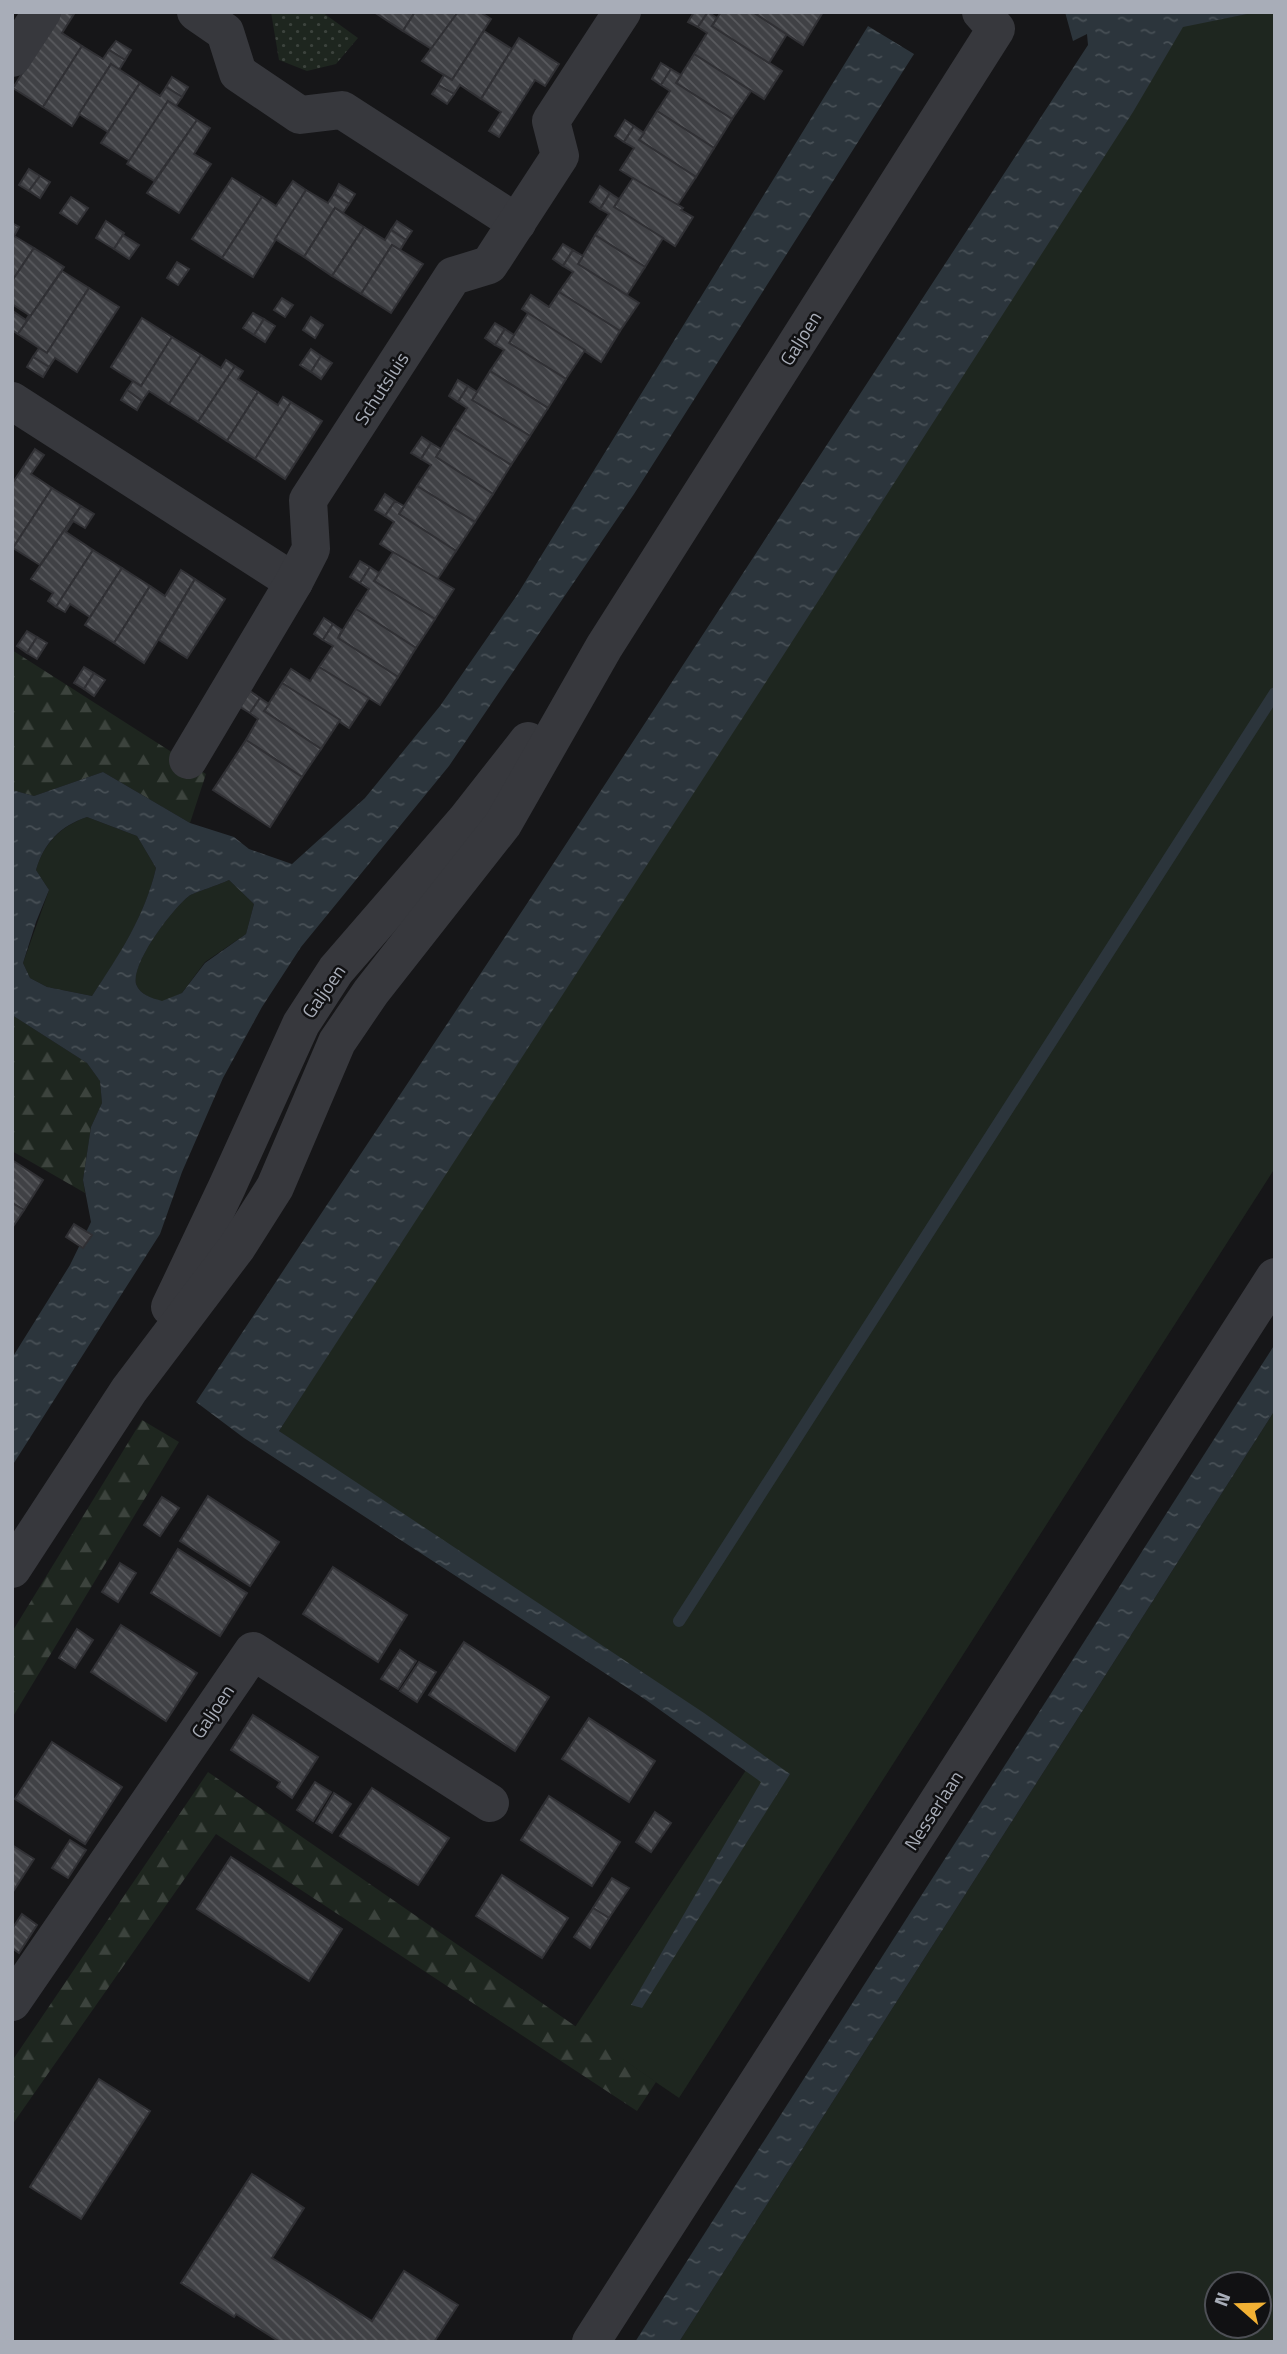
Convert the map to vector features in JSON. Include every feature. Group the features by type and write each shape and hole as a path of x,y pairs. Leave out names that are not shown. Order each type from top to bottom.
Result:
{"street":[{"path":"12,58 43,12"},
{"path":"196,12 225,32 239,73 292,110 300,115 342,110 517,223"},
{"name":"Schutsluis","path":"188,760 312,549 308,500 453,276 488,265 517,223 560,156 551,121 622,12"},
{"name":"Galjoen","path":"12,1569 129,1390 201,1245 301,1024 336,970 466,820 604,647 988,20"},
{"path":"12,401 294,582"},
{"name":"Nesserlaan","path":"591,2342 1275,1278"},
{"name":"Galjoen","path":"12,2002 253,1651 490,1804"}],"green space":[{"path":"271,12 322,12 358,38 336,64 307,71 279,60"},
{"path":"1257,12 1275,12 1275,1168 679,2098 575,2027 754,1758 279,1431 1183,26"},
{"path":"12,650 206,774 190,823 103,772 34,796 12,790"},
{"path":"87,817 137,836 156,868 138,919 92,996 47,987 30,978 23,963 49,890 36,870 39,860 55,837 69,825"},
{"path":"229,880 254,904 246,934 205,962 182,993 162,1002 143,993 136,984 140,963 173,912 189,896"},
{"path":"12,1015 87,1063 100,1081 102,1103 91,1127 83,1180 85,1193 12,1151"},
{"path":"1275,1410 1275,2342 679,2342"},
{"path":"142,1420 179,1442 12,1718 12,1632"},
{"path":"208,1772 656,2082 637,2111 216,1834 12,2125 12,2061"}],"water":[{"path":"1065,12 1257,12 1183,27 1133,112 777,665 279,1431 704,1713 790,1774 642,2008 631,2005 761,1782 646,1700 244,1438 196,1402 536,890 1088,45 1087,34 1073,41"},
{"path":"868,26 914,54 634,494 449,766 301,947 262,1007 223,1078 182,1172 160,1234 12,1466 12,1358 70,1265 91,1222 83,1180 91,1127 102,1103 100,1081 87,1063 12,1015 12,790 34,796 103,772 190,823 234,837 249,849 292,864 365,798 440,706 517,595","holes":["87,817 137,836 156,868 138,919 92,996 47,987 30,978 23,963 49,890 36,870 39,860 54,837 69,825","229,880 254,904 246,934 205,963 182,993 162,1001 143,993 136,984 140,963 173,912 189,896"]},
{"path":"1275,1344 1275,1410 679,2342 635,2342"}],"building":[{"path":"61,12 74,14 62,33 82,46 43,107 13,88"},
{"path":"374,12 415,12 403,31"},
{"path":"415,12 458,12 433,48 430,48 403,31"},
{"path":"458,12 480,12 491,19 452,80 422,61"},
{"path":"694,12 708,12 698,27 688,22"},
{"path":"708,12 717,18 712,26 782,71 764,99 694,54 707,33 698,27"},
{"path":"721,12 753,12 787,34 769,63 712,26"},
{"path":"753,12 823,12 803,45"},
{"path":"484,31 512,49 481,99 460,85 454,94 438,85 444,75 452,80"},
{"path":"519,38 559,64 545,86 535,80 499,137 489,131 501,112 481,99"},
{"path":"116,41 131,50 125,60 109,50"},
{"path":"82,46 103,59 109,50 125,60 119,70 111,64 72,126 43,107"},
{"path":"694,54 751,91 732,119 676,83"},
{"path":"661,63 671,69 661,85 652,79"},
{"path":"111,64 140,83 108,132 79,114"},
{"path":"671,69 681,75 676,83 732,119 714,148 657,111 670,91 661,85"},
{"path":"172,77 188,87 182,97 166,87"},
{"path":"140,83 160,96 166,87 182,97 176,106 168,101 130,161 101,143"},
{"path":"438,85 454,94 447,104 432,94"},
{"path":"168,101 197,120 154,181 127,164"},
{"path":"657,111 714,148 696,177 639,140"},
{"path":"197,120 210,128 194,154 211,164 179,213 147,193"},
{"path":"625,120 634,126 624,142 615,136"},
{"path":"634,126 644,133 639,140 696,177 677,206 620,170 634,148 624,142"},
{"path":"29,169 40,176 29,191 19,185"},
{"path":"40,176 50,182 40,198 29,191"},
{"path":"232,178 262,197 222,258 192,239"},
{"path":"633,178 693,217 675,246 614,207"},
{"path":"293,181 306,190 253,277 222,258 262,197 276,206"},
{"path":"339,184 355,194 349,204 334,194"},
{"path":"600,186 610,193 600,209 590,202"},
{"path":"306,190 328,203 334,194 349,204 343,213 335,208 304,257 275,239"},
{"path":"610,193 619,199 614,207 663,238 645,267 595,235 609,214 600,209"},
{"path":"71,197 88,208 77,224 60,213"},
{"path":"335,208 364,227 332,276 304,257"},
{"path":"106,221 124,233 114,249 96,238"},
{"path":"397,221 412,231 406,240 391,230"},
{"path":"12,223 19,227 14,236 34,248 12,281"},
{"path":"364,227 385,240 391,230 406,240 400,250 392,245 361,294 332,276"},
{"path":"123,235 139,245 129,259 114,249"},
{"path":"595,235 645,267 627,295 578,264"},
{"path":"563,244 573,250 563,266 553,259"},
{"path":"392,245 423,264 391,313 361,294"},
{"path":"34,248 64,267 18,334 12,330 12,315 14,312 26,320 29,315 12,304 12,281"},
{"path":"573,250 583,256 578,264 639,303 620,331 559,292 573,272 563,266"},
{"path":"177,262 189,269 178,285 167,278"},
{"path":"62,271 89,288 47,353 18,334"},
{"path":"89,288 119,307 77,372 55,358 49,367 33,357 39,348 47,353"},
{"path":"559,292 620,331 601,362 522,309 531,295 549,307"},
{"path":"282,298 293,305 285,317 274,310"},
{"path":"253,313 264,319 254,335 243,328"},
{"path":"528,313 585,350 566,379 509,343"},
{"path":"311,317 323,325 315,338 303,330"},
{"path":"142,318 172,337 141,386 111,367"},
{"path":"264,319 275,326 265,342 254,335"},
{"path":"495,323 505,329 495,345 485,338"},
{"path":"505,329 514,335 509,343 566,379 548,408 490,371 504,350 495,345"},
{"path":"172,337 201,355 169,404 149,391 142,401 127,390 133,381 141,386"},
{"path":"311,349 321,356 311,372 300,365"},
{"path":"201,355 221,368 226,360 235,366 198,422 169,404"},
{"path":"321,356 332,363 321,379 311,372"},
{"path":"33,357 49,367 43,377 27,367"},
{"path":"235,366 243,371 238,379 258,392 227,441 198,422"},
{"path":"490,371 548,408 530,436 472,400"},
{"path":"458,380 468,386 458,402 449,396"},
{"path":"468,386 477,392 472,400 530,436 511,465 454,428 467,408 458,402"},
{"path":"127,390 142,401 137,410 121,400"},
{"path":"258,392 278,405 283,397 291,402 255,459 227,441"},
{"path":"291,402 322,421 285,479 255,459"},
{"path":"454,428 511,465 493,494 436,457"},
{"path":"422,437 431,443 421,459 411,453"},
{"path":"431,443 441,449 436,457 493,494 475,522 417,486 431,465 421,459"},
{"path":"35,449 44,455 31,474 52,488 13,548 12,484"},
{"path":"417,486 475,522 456,551 399,514"},
{"path":"52,488 81,506 40,565 13,548"},
{"path":"385,494 395,501 385,516 375,510"},
{"path":"395,501 404,506 399,514 456,551 437,580 380,544 394,522 385,516"},
{"path":"81,506 94,514 85,528 73,521 66,532 93,550 56,607 48,601 53,593 31,579"},
{"path":"93,550 122,568 90,617 70,604 65,612 56,607"},
{"path":"393,552 454,589 435,619 374,581"},
{"path":"360,561 370,567 360,583 350,577"},
{"path":"370,567 379,573 374,581 435,619 416,648 356,609 369,589 360,583"},
{"path":"122,568 150,586 114,643 85,625"},
{"path":"181,570 195,579 144,663 114,643 150,586 165,596"},
{"path":"195,579 225,599 187,658 159,640"},
{"path":"356,609 416,648 398,677 338,638"},
{"path":"324,618 333,624 323,640 314,634"},
{"path":"333,624 342,630 338,638 398,677 380,705 319,667 333,646 323,640"},
{"path":"27,631 37,637 27,653 17,646"},
{"path":"37,637 47,643 37,659 27,653"},
{"path":"84,667 94,673 84,689 74,683"},
{"path":"319,667 369,698 349,728 282,683 291,669 310,681"},
{"path":"94,673 105,680 94,696 84,689"},
{"path":"282,683 340,720 321,749 264,711"},
{"path":"250,691 260,698 250,713 240,707"},
{"path":"260,698 269,704 264,711 321,749 302,777 246,740 258,719 250,713"},
{"path":"246,740 302,777 270,827 213,790"},
{"path":"12,1160 43,1180 24,1210 12,1203"},
{"path":"12,1203 24,1210 12,1228"},
{"path":"74,1224 92,1235 83,1248 66,1237"},
{"path":"208,1496 279,1542 250,1586 180,1541"},
{"path":"162,1497 179,1508 160,1536 144,1525"},
{"path":"178,1549 247,1593 220,1636 151,1593"},
{"path":"120,1563 136,1573 118,1602 102,1592"},
{"path":"333,1567 407,1615 378,1662 303,1614"},
{"path":"121,1625 197,1673 166,1721 91,1672"},
{"path":"77,1629 93,1640 75,1668 59,1658"},
{"path":"464,1642 549,1697 515,1751 429,1695"},
{"path":"400,1650 416,1661 398,1689 381,1679"},
{"path":"419,1662 436,1672 417,1702 400,1691"},
{"path":"253,1715 318,1757 292,1798 277,1787 280,1782 231,1750"},
{"path":"589,1718 655,1761 629,1802 562,1759"},
{"path":"52,1742 122,1787 85,1844 15,1799"},
{"path":"315,1782 331,1792 313,1821 297,1810"},
{"path":"372,1788 449,1838 418,1885 340,1836"},
{"path":"334,1793 351,1804 332,1833 316,1823"},
{"path":"549,1796 620,1842 592,1886 521,1840"},
{"path":"655,1812 671,1823 651,1852 636,1842"},
{"path":"70,1840 86,1850 68,1878 52,1868"},
{"path":"12,1845 34,1859 12,1893"},
{"path":"231,1857 342,1929 309,1981 197,1909"},
{"path":"502,1875 568,1918 542,1958 476,1916"},
{"path":"612,1878 629,1888 609,1918 593,1908"},
{"path":"593,1908 609,1918 590,1948 574,1937"},
{"path":"22,1914 37,1925 19,1953 12,1948 12,1929"},
{"path":"99,2079 150,2111 81,2219 30,2187"},
{"path":"252,2174 304,2208 272,2258 372,2321 404,2271 458,2305 434,2342 280,2342 181,2283"}],"waterway":[{"path":"679,1621 1275,693"}]}
